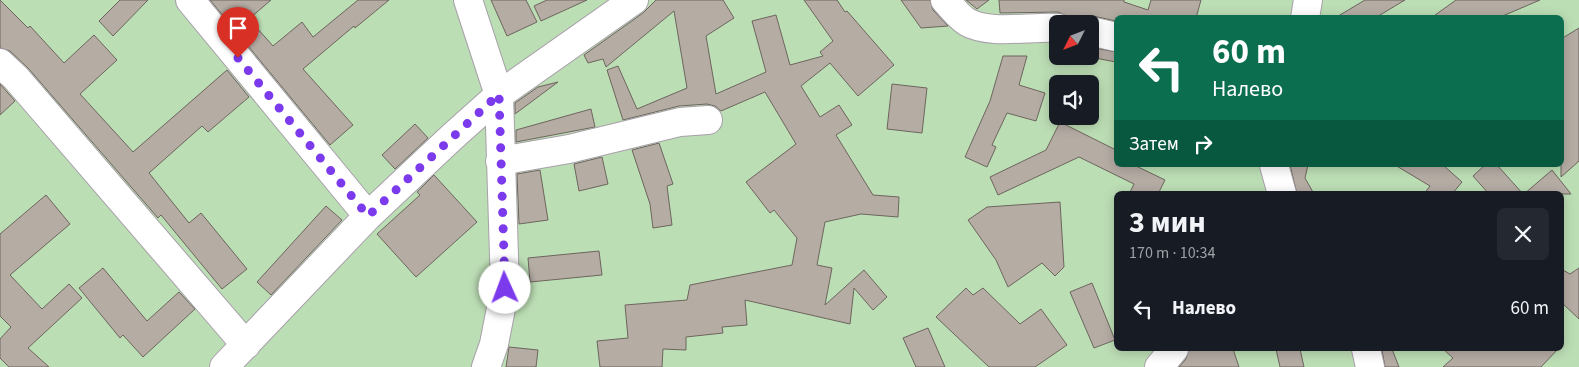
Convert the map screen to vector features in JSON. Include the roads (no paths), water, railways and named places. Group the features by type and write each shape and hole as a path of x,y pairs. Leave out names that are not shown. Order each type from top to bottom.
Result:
{"street":[{"path":"190,0 368,216"},
{"path":"468,0 499,94 505,288 494,344 486,367"},
{"path":"224,367 368,216 499,94 634,0"},
{"path":"945,0 966,22 981,28 1049,27"},
{"path":"1305,15 1308,0"},
{"path":"1099,33 1114,36"},
{"path":"0,63 16,78 246,345"},
{"path":"500,161 569,149 680,122 708,120"},
{"path":"1275,167 1281,191"},
{"path":"1159,367 1172,351"},
{"path":"1366,351 1370,367"}]}
